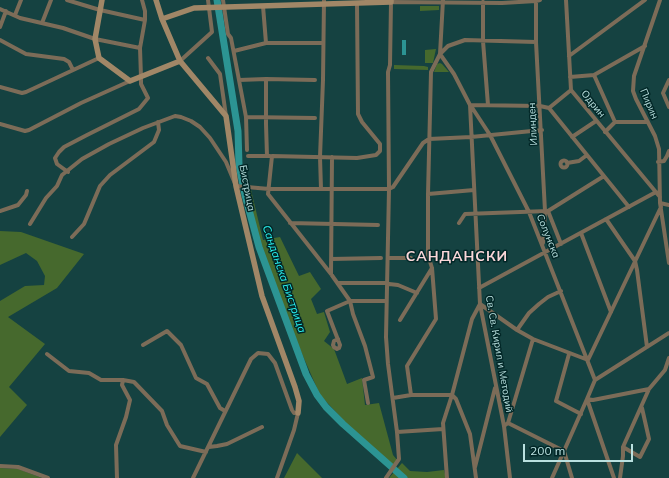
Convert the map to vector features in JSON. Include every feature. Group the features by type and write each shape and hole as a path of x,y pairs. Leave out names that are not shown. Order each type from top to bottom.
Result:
{"street":[{"path":"15,15 21,0"},
{"path":"42,23 51,0"},
{"path":"67,0 100,10 145,20"},
{"path":"102,0 95,39 99,58 130,81"},
{"path":"68,172 57,164 55,158 58,152 64,147 140,109 148,98 141,84 140,77 140,48 145,20 145,11 142,0"},
{"path":"156,0 162,19 180,61 226,116"},
{"path":"0,124 25,131 29,130 81,103 180,61 212,32 208,0"},
{"path":"223,0 228,34 231,38 234,51 246,117 248,150"},
{"path":"162,19 194,8 223,6 263,6 323,2 483,2 537,0"},
{"name":"Илинден","path":"537,0 536,42 546,211 543,245"},
{"name":"Одрин","path":"566,0 571,90 660,198"},
{"path":"569,56 645,0"},
{"name":"Пирин","path":"660,0 646,45 634,76 633,91 655,136 658,149 660,198 669,263"},
{"path":"386,478 398,463 399,459 386,337 389,189 388,72 390,65 391,1"},
{"path":"440,54 442,1"},
{"path":"321,189 320,157 323,2"},
{"path":"483,2 483,41 488,105"},
{"path":"248,156 357,158 376,155 380,151 380,144 362,122 358,114 357,3"},
{"path":"263,6 266,43"},
{"path":"0,9 15,15 95,39 140,48"},
{"path":"0,26 6,11"},
{"path":"0,40 26,54 64,59 69,62 73,70"},
{"path":"411,395 407,366 436,319 432,268 428,255 430,72 440,54 448,46 465,40 536,42"},
{"path":"234,51 266,43 323,43"},
{"path":"570,77 594,75 646,45"},
{"name":"Солунска","path":"440,54 454,74 470,105 490,135 530,212 595,380"},
{"path":"0,87 22,93 26,92 99,58"},
{"name":"Бистрица","path":"208,58 220,74 238,186 262,296 299,402 298,413"},
{"path":"594,75 615,122"},
{"path":"239,80 266,78 315,80"},
{"path":"266,78 266,119 270,156 268,194 338,283 350,301 353,314 365,346 373,377 364,380 368,403"},
{"path":"669,80 663,93 669,107"},
{"path":"549,108 571,90"},
{"path":"470,105 540,106 549,108 629,207"},
{"name":"Св. Св. Кирил и Методий","path":"470,105 480,304 504,426 510,478"},
{"path":"30,224 46,198 57,186 62,175 68,172 82,159 108,144 175,116 191,121 200,127 210,138 226,162 238,186 269,189 389,189 393,187 423,143 429,139 471,137 542,130"},
{"path":"246,117 266,119 315,118"},
{"path":"572,137 596,121"},
{"path":"72,237 84,224 100,186 110,175 154,142 158,135 158,122"},
{"path":"605,132 615,122 648,122"},
{"path":"658,162 664,161 669,151"},
{"path":"568,163 580,160 587,155"},
{"path":"331,274 332,157"},
{"path":"459,223 465,214 546,211 604,176"},
{"path":"428,194 474,190"},
{"path":"0,212 18,204 26,195 27,191"},
{"path":"480,288 656,192"},
{"path":"447,478 443,423 472,319 480,304 517,330 533,339 588,360 661,205 669,205"},
{"path":"546,211 561,244"},
{"path":"606,219 635,262 638,270 648,347"},
{"path":"290,223 378,225"},
{"path":"582,233 611,312"},
{"path":"331,259 382,258"},
{"path":"388,258 411,258"},
{"path":"400,320 432,268"},
{"path":"338,283 398,285 417,293"},
{"path":"517,330 529,313 548,296 561,291"},
{"path":"338,339 327,311 350,301 386,301"},
{"path":"143,345 167,331 181,345 196,378 207,384 220,408 225,411"},
{"path":"552,478 595,380 669,333"},
{"path":"504,426 508,423 533,339"},
{"path":"193,478 251,359 258,353 268,354 275,363 292,410 294,413 298,413 294,430 277,478"},
{"path":"47,354 69,371 90,373 101,380 123,380 134,382 162,411 166,425 180,446 206,452"},
{"path":"569,354 556,401 558,404 581,414"},
{"path":"620,478 623,447 649,390 665,370 669,358"},
{"path":"117,478 116,445 126,417 130,400 122,385 123,380"},
{"path":"475,469 496,386"},
{"path":"588,398 593,400 649,390"},
{"path":"393,398 411,395 452,395 456,399 470,434 476,478"},
{"path":"588,398 614,478"},
{"path":"623,447 640,457 648,439 642,407"},
{"path":"508,423 564,451 572,478"},
{"path":"209,446 227,444 262,427"},
{"path":"397,432 443,429"},
{"path":"0,466 18,467 48,478"}],"green space":[{"path":"420,6 439,6 439,10 420,11"},
{"path":"436,49 433,63 425,63 425,50"},
{"path":"440,63 449,72 434,72 437,64"},
{"path":"394,65 424,66 428,67 428,70 394,69"},
{"path":"246,190 251,190 263,240 280,237 299,276 310,272 321,289 311,299 317,314 324,312 330,332 324,341 334,349 347,384 362,378 365,405 379,403 393,455 398,461 393,465 360,438 320,395 285,315 259,241"},
{"path":"0,231 21,232 84,254 57,288 8,317 45,344 9,387 27,405 0,437 0,301 25,286 44,285 45,276 37,261 26,253 0,265"},
{"path":"297,453 322,478 284,478"},
{"path":"402,463 410,471 427,472 444,470 446,478 389,478"},
{"path":"0,468 18,469 42,478 0,478"}],"water":[{"path":"402,40 406,40 406,55 402,55"}],"waterway":[{"name":"Санданска Бистрица","path":"217,0 238,131 239,165 245,195 259,247 306,374 317,395 326,407 404,478"}],"district":[{"name":"САНДАНСКИ","path":"457,257"}]}
